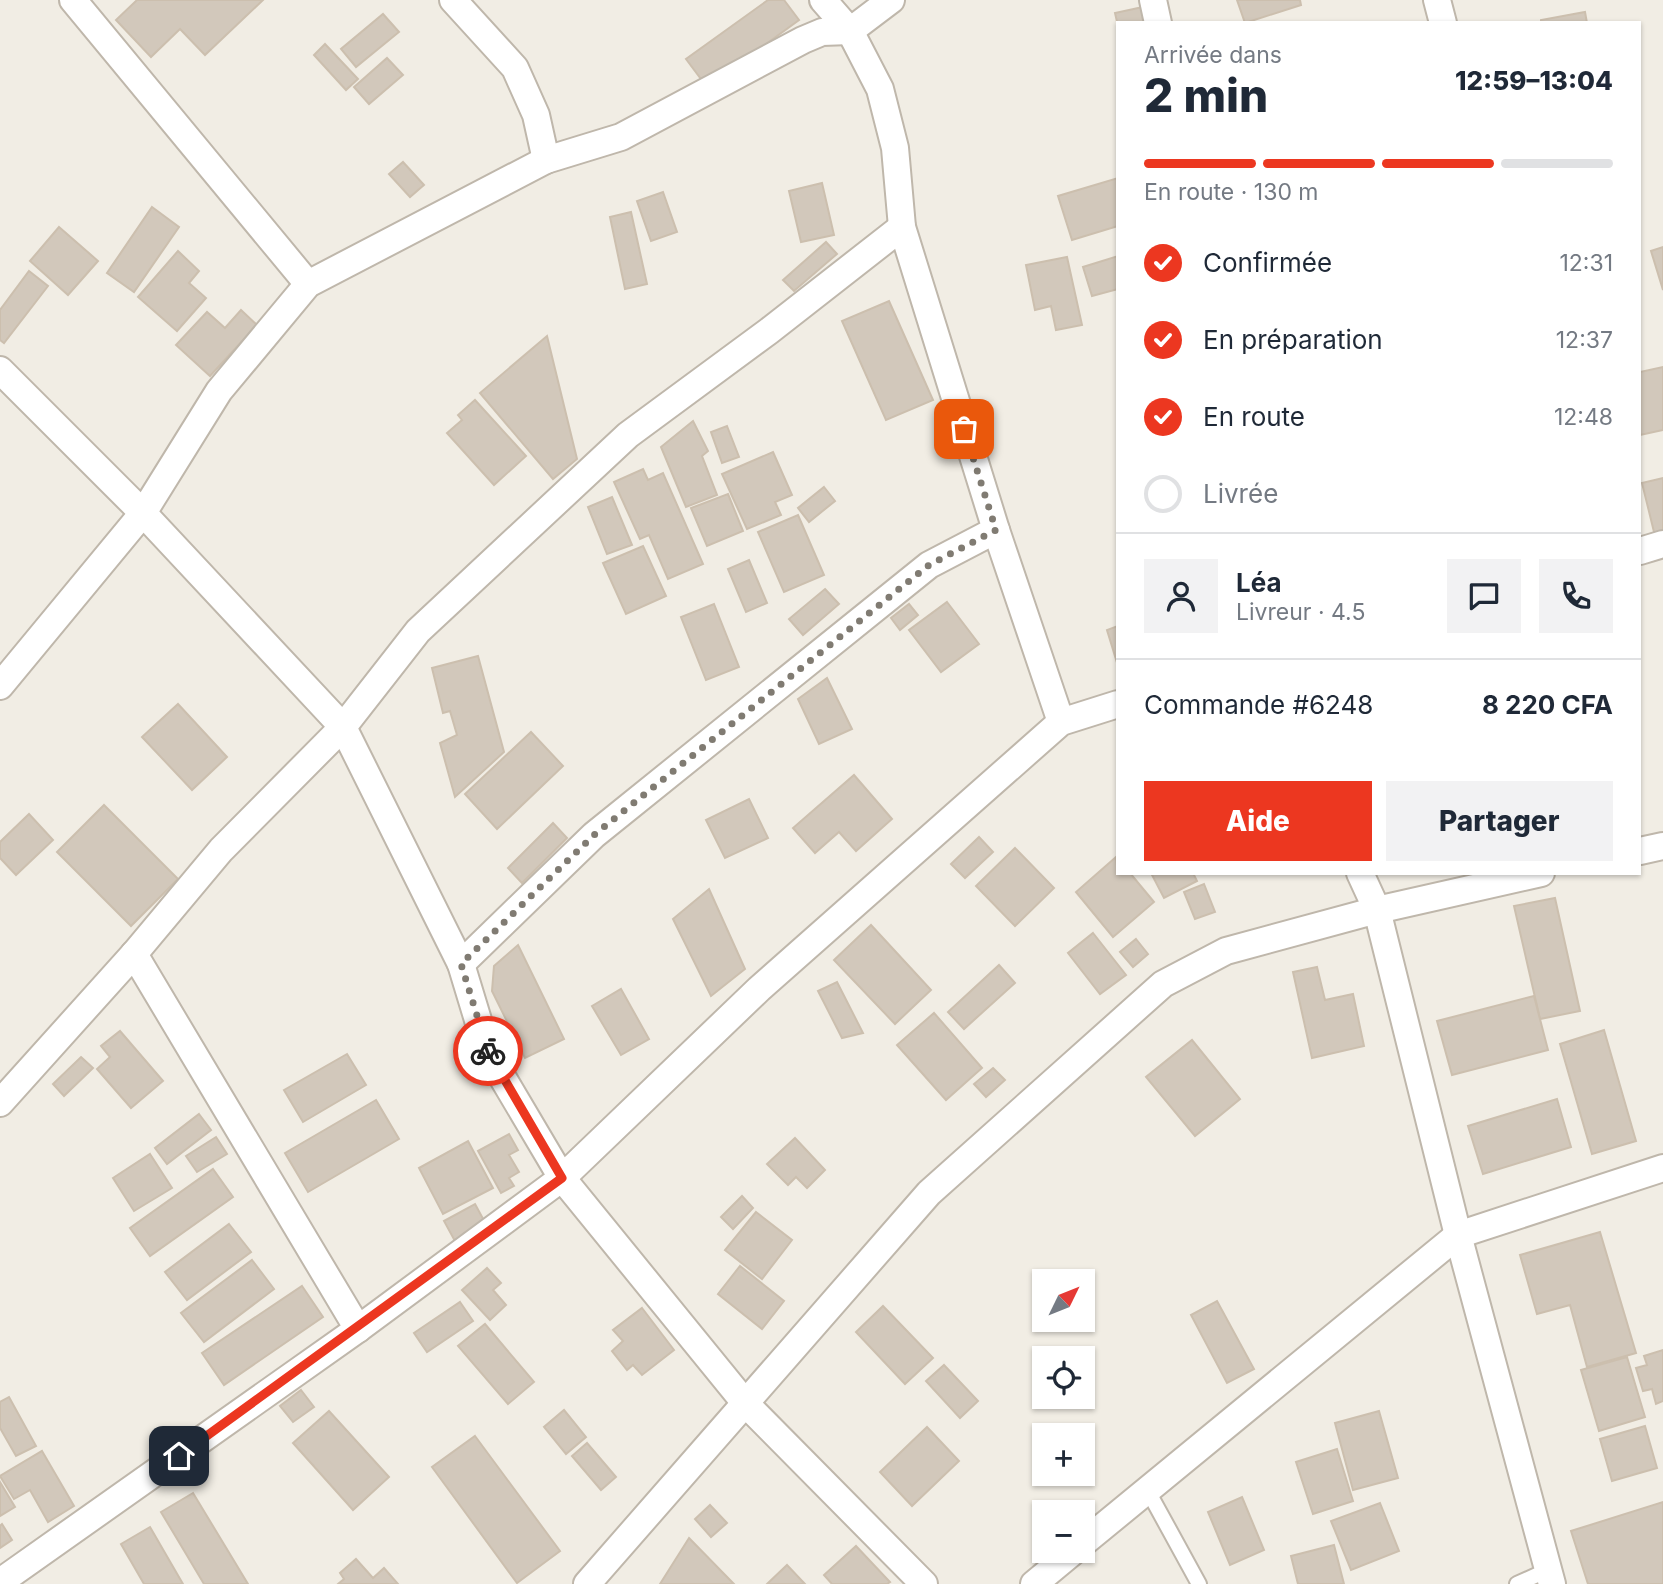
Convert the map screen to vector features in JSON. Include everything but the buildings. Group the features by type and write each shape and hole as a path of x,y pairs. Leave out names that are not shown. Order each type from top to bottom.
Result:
{"street":[{"path":"73,0 308,284"},
{"path":"453,0 515,68 536,115 546,160"},
{"path":"823,0 850,31 880,89 895,148 902,227 996,530 1061,722"},
{"path":"0,685 143,513 219,391 308,284 546,160 621,137 803,40 822,32 850,31 891,0"},
{"path":"1153,0 1158,21"},
{"path":"1437,0 1442,21"},
{"path":"0,1103 134,954 221,850 342,727 418,632 628,435 769,331 902,227"},
{"path":"0,370 143,513 342,727 461,964 488,1053 562,1178 746,1404 924,1584"},
{"path":"461,964 594,835 929,565 996,530"},
{"path":"1641,551 1663,544"},
{"path":"0,1582 358,1329 562,1178 760,989 1061,722 1116,705"},
{"path":"1641,851 1663,846"},
{"path":"1361,875 1377,910 1458,1236 1550,1577"},
{"path":"587,1584 929,1193 1163,984 1226,951 1377,910 1532,875"},
{"path":"134,954 358,1329"},
{"path":"1095,1533 1458,1236 1663,1168"},
{"path":"1034,1584 1059,1563"}],"lane":[{"path":"1148,1490 1199,1584"},
{"path":"1517,1584 1550,1577"}],"way so far":[{"path":"488,1051 461,964 594,835 929,565 996,530 964,429"}],"route":[{"path":"179,1456 358,1329 562,1178 488,1051"}]}
